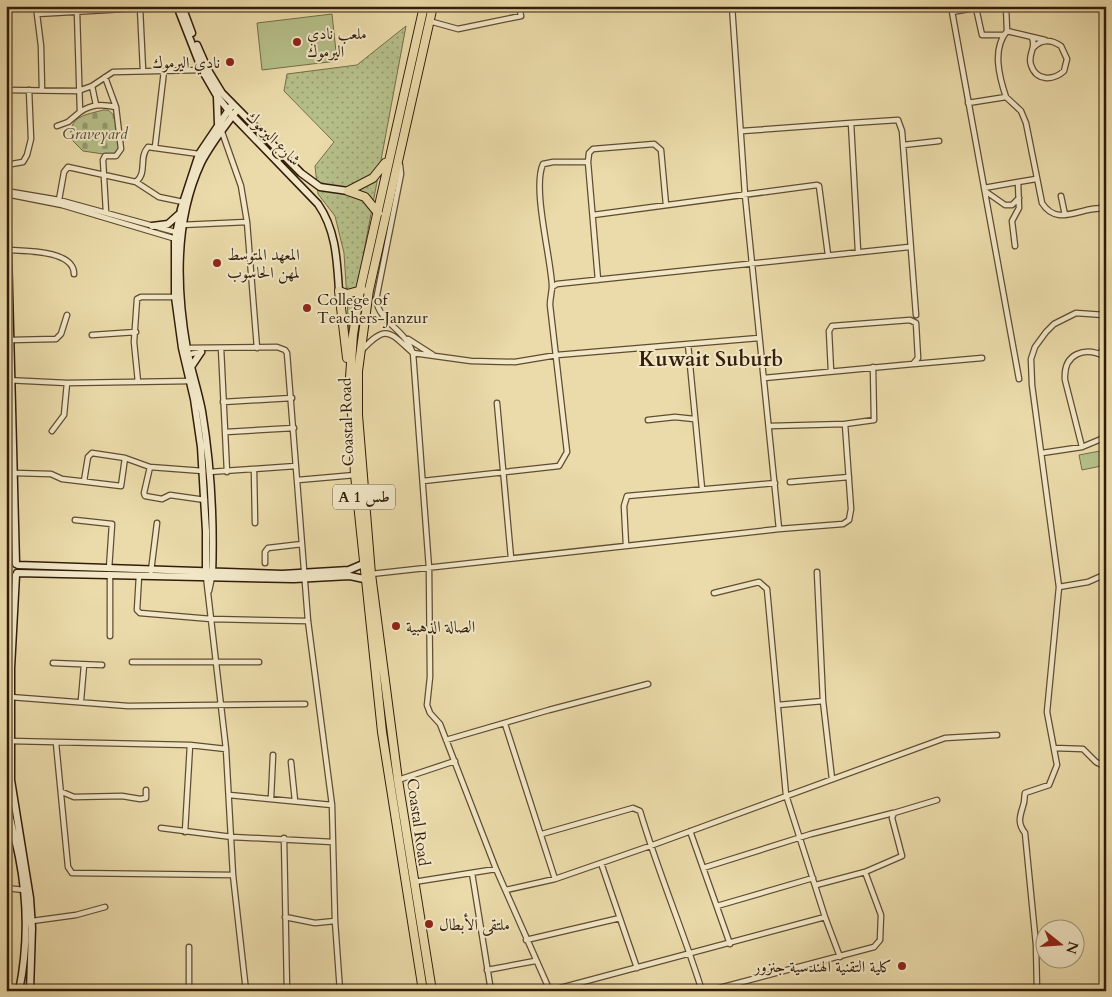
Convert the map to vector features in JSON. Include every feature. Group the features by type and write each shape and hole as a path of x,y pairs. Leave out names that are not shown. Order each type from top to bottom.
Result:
{"highway":[{"name":"Coastal Road","path":"423,991 382,732 354,475 350,377 353,335 360,290 424,6"},
{"name":"Coastal Road","path":"432,6 380,232 369,290 358,380 360,452 371,574 398,780 432,991"},
{"path":"348,191 372,178 389,156"},
{"path":"348,191 365,197 377,211 380,232"},
{"path":"350,377 339,291 352,294 360,290 369,290"}],"street":[{"path":"36,6 41,46 42,90"},
{"path":"37,14 177,6"},
{"name":"شارع اليرموك","path":"177,6 202,70 217,96 312,182 330,190 348,191"},
{"path":"182,6 187,6"},
{"name":"شارع اليرموك","path":"182,6 208,70 232,110 243,126 318,204 327,217 333,234 339,291"},
{"path":"429,22 458,29 521,16 519,6"},
{"path":"732,6 745,195 779,529"},
{"path":"951,6 1019,379"},
{"path":"952,12 986,6"},
{"path":"1020,6 1006,8 1007,31 1003,35 998,54 999,75 1006,96 1021,111 1026,123 1042,203 1046,210 1054,215 1106,210"},
{"path":"140,8 143,70"},
{"path":"976,8 982,34 1003,35"},
{"path":"77,12 80,112"},
{"path":"1007,31 1048,40 1061,46 1066,52 1066,65 1059,75 1053,78 1044,78 1033,71 1030,61 1033,48 1032,38"},
{"path":"1033,48 1048,40"},
{"path":"6,90 78,91 92,86 113,72 202,70"},
{"path":"155,146 164,71"},
{"path":"105,77 116,107 120,149 116,156 105,156 102,176 106,212"},
{"path":"92,86 96,105"},
{"path":"6,166 23,162 29,150 29,90"},
{"path":"217,96 218,126"},
{"path":"968,103 1006,96"},
{"path":"57,126 68,122 88,106 116,107"},
{"path":"192,380 175,297 181,209 199,154 218,126 232,110"},
{"path":"179,225 202,163 224,130 232,110"},
{"path":"742,131 898,120 901,124 903,145 909,247 916,315"},
{"path":"851,123 858,251"},
{"path":"224,130 243,126"},
{"path":"224,130 241,186 247,222 258,348"},
{"path":"903,145 940,141"},
{"path":"598,280 588,162 589,153 593,149 651,144 659,147 663,161 666,205"},
{"path":"136,182 143,173 143,154 146,149 155,146 199,154"},
{"path":"398,157 401,174 376,300 379,310 386,320 406,338 436,357"},
{"path":"423,481 560,466 565,458 567,452 550,305 552,287 542,206 541,166 545,162 588,162"},
{"path":"59,200 64,172 68,167 136,182 159,197 183,202"},
{"path":"6,172 11,340 10,380 17,564 10,697 10,741 12,799 26,870 32,920 30,991"},
{"path":"985,190 1036,179"},
{"path":"1015,246 1012,221 1019,208 1018,182"},
{"path":"593,214 819,186 828,255"},
{"path":"985,190 1005,205 1012,204 1019,197"},
{"path":"7,193 62,205 178,236"},
{"path":"7,193 59,200 106,212 178,236"},
{"path":"1061,196 1065,215"},
{"path":"152,226 162,226 172,222 181,209"},
{"path":"179,225 247,222"},
{"path":"178,236 185,352 191,368 206,471 209,591 214,660 226,749 233,875 246,991"},
{"path":"552,287 557,284 909,247"},
{"path":"8,250 38,252 59,256 69,262 74,269 74,274"},
{"path":"138,382 134,342 137,299 141,296 175,297"},
{"path":"1037,991 1036,945 1025,833 1020,827 1020,811 1024,806 1025,793 1046,788 1052,782 1057,765 1047,712 1059,587 1032,386 1031,359 1046,332 1065,318 1076,313 1104,315"},
{"path":"11,340 56,339 61,334 67,315"},
{"path":"831,371 829,331 832,326 910,320 916,324 918,358 913,364"},
{"path":"92,335 136,332"},
{"path":"360,352 376,336 386,334 400,339 413,353 436,357 515,362 557,355 759,338"},
{"path":"406,338 413,353 429,568 430,677 427,705 430,713 440,724 496,869 549,990 730,944 825,917"},
{"path":"688,344 702,489"},
{"path":"1100,354 1106,344"},
{"path":"185,352 221,348 277,347 285,350 292,398 308,621 332,804 335,921 340,991"},
{"path":"221,348 227,472"},
{"path":"191,368 205,350"},
{"path":"1082,447 1065,380 1066,368 1077,354 1092,351 1106,357"},
{"path":"764,378 982,358"},
{"path":"770,426 845,424 874,420 873,367"},
{"path":"10,380 67,383 192,380"},
{"path":"52,431 64,415 67,383"},
{"path":"6,386 7,564 176,578 209,574"},
{"path":"223,402 292,398"},
{"path":"497,402 511,558"},
{"path":"648,420 675,417 694,419"},
{"path":"371,574 626,545 843,524 849,520 851,508 845,424"},
{"path":"226,432 294,428"},
{"path":"1042,453 1082,447 1106,437"},
{"path":"84,481 88,457 92,453 125,458 150,466 206,471 227,472 296,466"},
{"path":"14,473 48,473 62,479 121,486 125,458"},
{"path":"150,466 145,496 162,499 170,495 205,500"},
{"path":"254,470 255,523"},
{"path":"206,471 205,500 209,574"},
{"path":"298,480 354,475"},
{"path":"790,482 849,477"},
{"path":"626,545 624,506 627,496 775,483"},
{"path":"75,520 112,524 110,636"},
{"path":"151,571 157,522"},
{"path":"265,563 265,552 268,548 302,544"},
{"path":"350,573 363,564"},
{"path":"6,634 7,574 11,576 17,574 151,571 305,576 350,573 364,579"},
{"path":"817,572 823,701 832,779"},
{"path":"1059,587 1088,582 1106,574"},
{"path":"139,576 137,610 140,613 211,620 308,621"},
{"path":"714,594 760,582 767,589 786,795 825,917 840,957"},
{"path":"132,662 214,660 259,662"},
{"path":"54,663 102,665"},
{"path":"81,700 84,665"},
{"path":"446,740 648,684"},
{"path":"10,697 81,700 128,706 305,704"},
{"path":"778,705 823,701"},
{"path":"506,724 555,879"},
{"path":"506,890 555,879 945,738 997,735"},
{"path":"10,741 190,745 226,749"},
{"path":"56,742 68,867 72,873 233,875"},
{"path":"186,832 190,745"},
{"path":"1054,748 1083,749 1096,762 1106,767"},
{"path":"271,798 273,755"},
{"path":"398,780 455,761"},
{"path":"292,762 295,801"},
{"path":"62,792 74,797 122,796 140,799 146,798 146,790"},
{"path":"229,795 332,804"},
{"path":"6,797 24,890 26,938 19,991"},
{"path":"704,868 811,834 937,800"},
{"path":"542,834 633,808 640,811 650,846 691,954 702,991"},
{"path":"816,885 865,872 902,856 892,818 894,812"},
{"path":"161,828 232,837 284,838 333,842"},
{"path":"690,831 730,944"},
{"path":"284,838 287,991"},
{"path":"600,863 637,968"},
{"path":"414,882 496,869"},
{"path":"708,991 874,947 880,940 881,915 865,872"},
{"path":"472,873 491,991"},
{"path":"717,906 813,878"},
{"path":"6,888 24,890"},
{"path":"32,920 76,915 105,907"},
{"path":"285,918 315,923 335,921"},
{"path":"526,940 620,918"},
{"path":"189,947 189,991"},
{"path":"487,970 535,961"}],"green space":[{"name":"ملعب نادي اليرموك","path":"332,14 337,61 262,70 257,23"},
{"path":"406,26 349,332 344,253 335,216 318,194 315,166 334,142 284,91 287,74 357,65"},
{"name":"Graveyard","path":"108,110 116,117 120,146 117,156 83,151 71,139 72,125 80,117"},
{"path":"1105,450 1106,465 1082,470 1079,455"}],"place":[{"name":"ملعب نادي اليرموك","path":"297,42"},
{"name":"نادي اليرموك","path":"230,62"},
{"name":"المعهد المتوسط لمهن الحاسوب","path":"217,263"},
{"name":"College of Teachers-Janzur","path":"307,308"},
{"name":"الصالة الذهبية","path":"396,626"},
{"name":"ملتقى الأبطال","path":"429,924"},
{"name":"كلية التقنية الهندسية جنزور","path":"902,966"}],"district":[{"name":"Kuwait Suburb","path":"711,359"}]}
